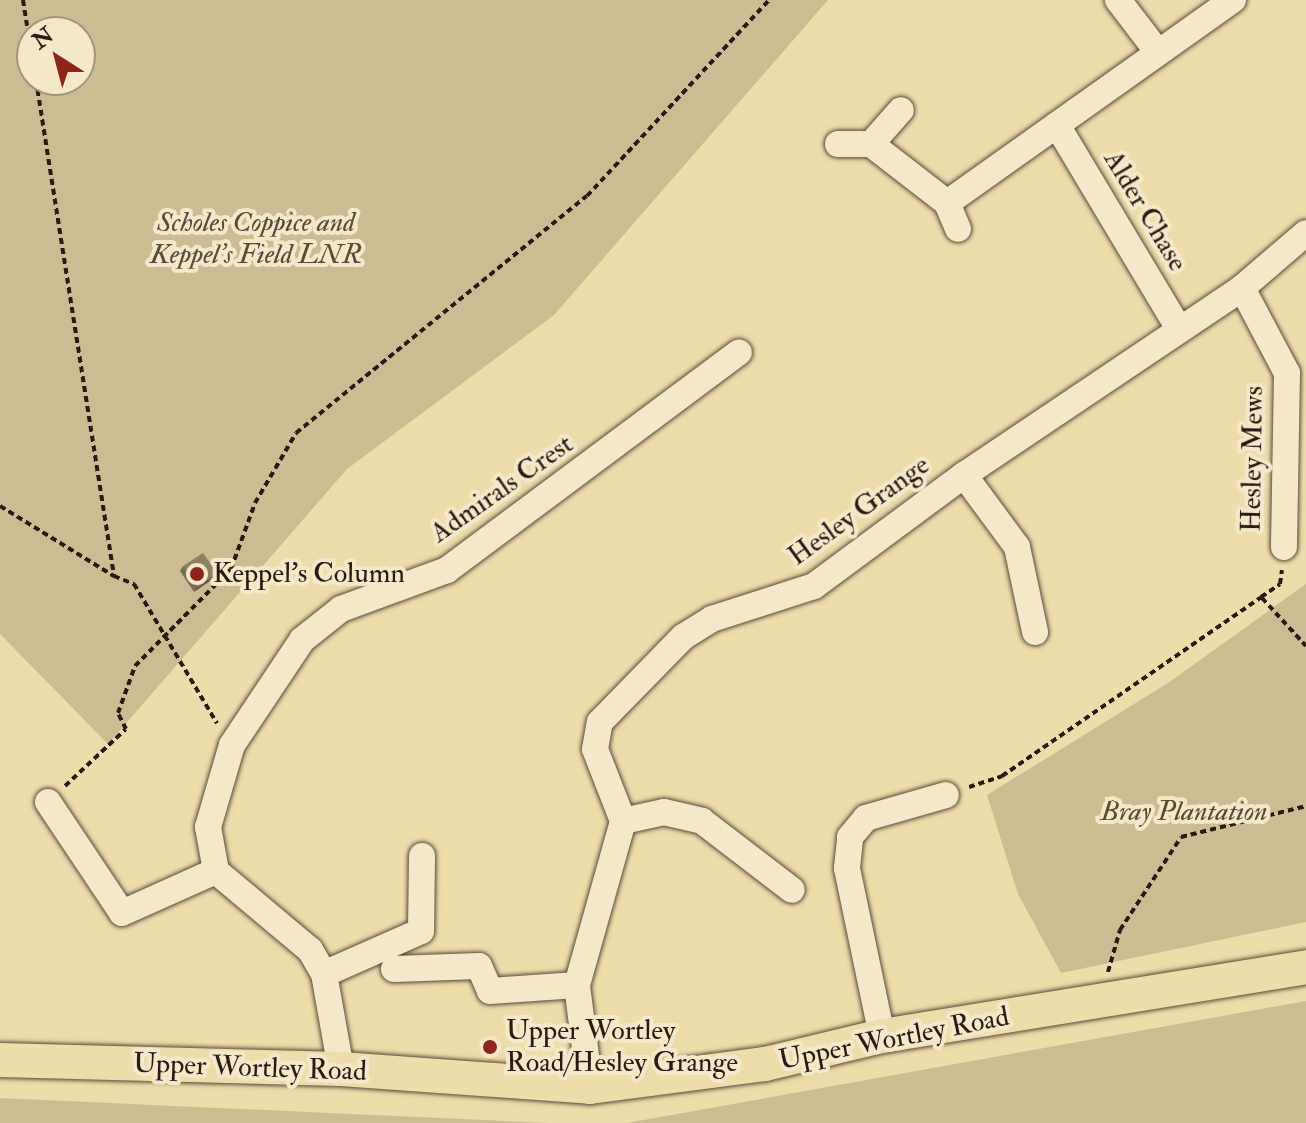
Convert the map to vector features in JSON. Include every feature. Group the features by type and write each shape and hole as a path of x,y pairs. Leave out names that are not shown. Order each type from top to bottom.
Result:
{"main road":[{"name":"Upper Wortley Road","path":"0,1060 341,1069 590,1087 765,1064 882,1036 1306,967"}],"street":[{"path":"1118,0 1157,51"},
{"path":"947,203 1157,51 1233,0"},
{"path":"871,144 901,110"},
{"name":"Alder Chase","path":"1057,125 1179,329"},
{"path":"838,144 871,144 947,203 958,229"},
{"name":"Hesley Grange","path":"623,821 595,736 650,670 712,619 814,586 964,475 1242,288 1306,233"},
{"name":"Hesley Mews","path":"1242,288 1287,373 1284,547"},
{"name":"Admirals Crest","path":"216,871 208,827 232,745 302,640 341,609 447,570 739,352"},
{"path":"964,475 1017,547 1035,632"},
{"path":"882,1036 847,868 850,837 866,818 946,795"},
{"path":"48,802 122,913 216,871 287,926 324,974 341,1069"},
{"path":"590,1087 577,985 623,821 664,812 702,821 792,890"},
{"path":"324,974 421,931 422,856"},
{"path":"394,969 479,966 490,991 577,985"}],"path":[{"path":"48,802 126,729 118,713 135,666 231,569 255,503 296,433 587,196 769,0"},
{"path":"39,96 114,576"},
{"path":"0,506 114,576 134,584 161,637 232,745"},
{"path":"946,795 1002,776 1280,584 1284,547"},
{"path":"1261,597 1306,646"},
{"path":"1100,1001 1120,930 1181,837 1306,806"}],"green space":[{"name":"Scholes Coppice and Keppel's Field LNR","path":"0,0 828,0 554,315 347,469 108,744 0,634"},
{"name":"Bray Plantation","path":"1306,584 1306,922 1061,973 1018,894 987,795 1168,683"},
{"path":"1306,1001 1306,1123 627,1123"},
{"path":"0,1098 547,1123 0,1123"}],"building":[{"name":"Keppel's Column","path":"203,553 217,573 198,587 183,566"}],"place":[{"name":"Keppel's Column","path":"197,574"},
{"name":"Upper Wortley Road/Hesley Grange","path":"490,1047"}]}
